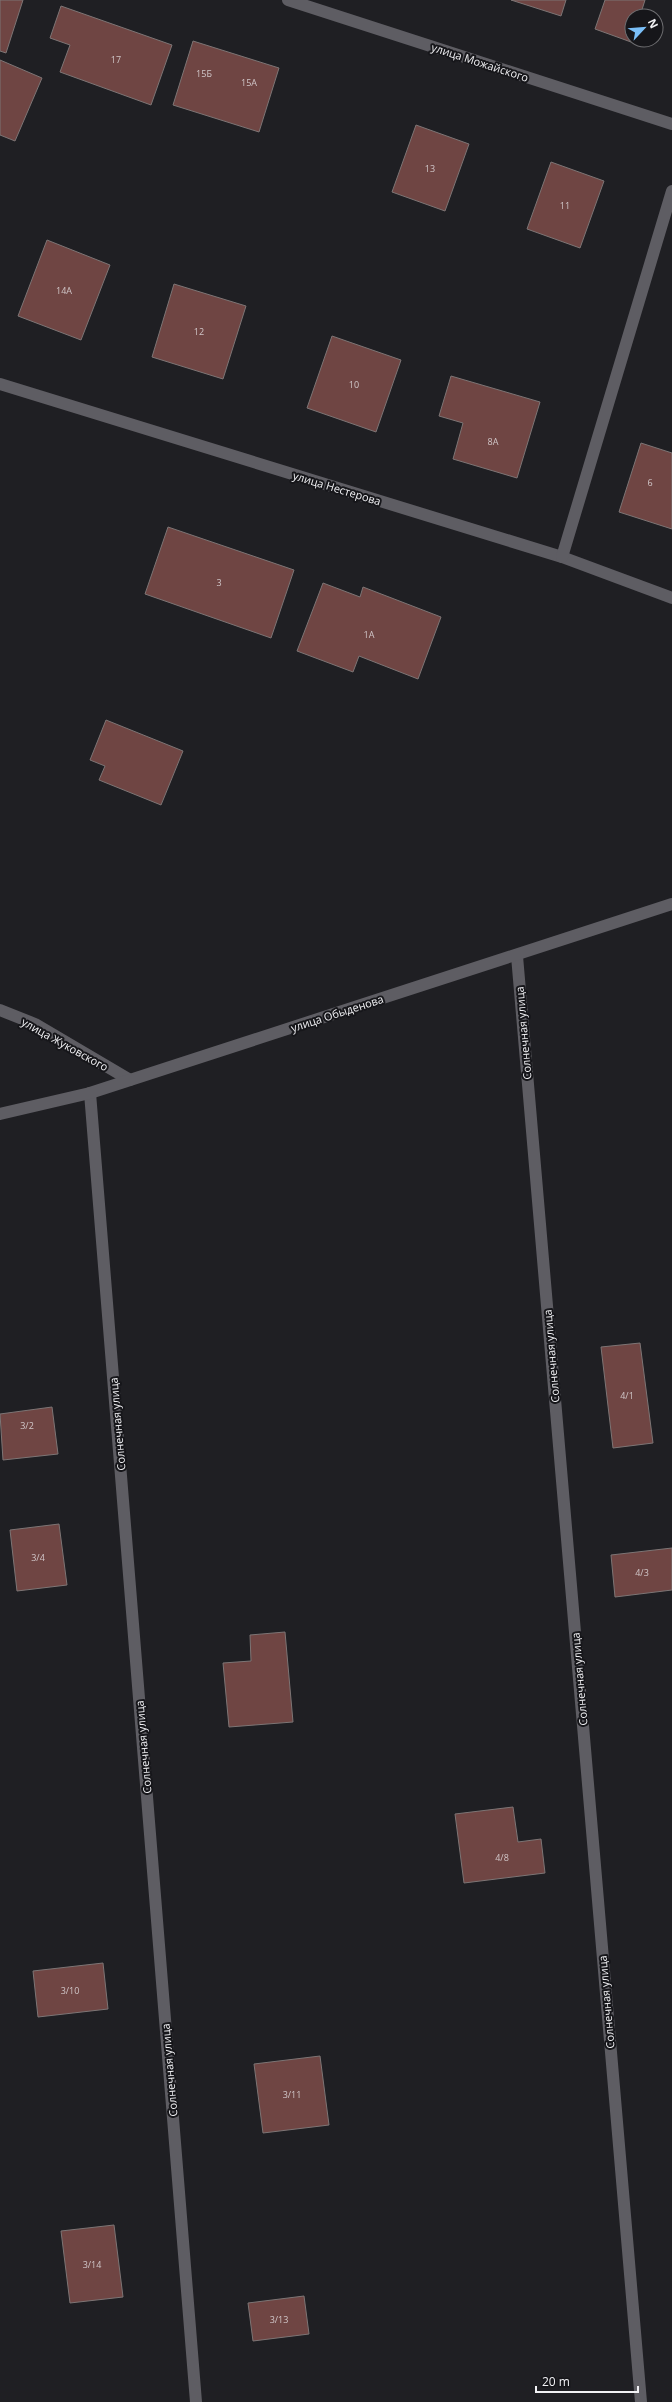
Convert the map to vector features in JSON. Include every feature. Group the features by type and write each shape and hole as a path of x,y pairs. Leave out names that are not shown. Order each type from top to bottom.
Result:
{"street":[{"name":"улица Можайского","path":"288,0 672,124"},
{"path":"562,557 672,191"},
{"name":"улица Нестерова","path":"0,384 562,557 672,598"},
{"name":"улица Обыденова","path":"0,1114 90,1093 517,956 672,904"},
{"name":"Солнечная улица","path":"517,956 641,2402"},
{"name":"улица Жуковского","path":"0,1010 35,1024 130,1080"},
{"name":"Солнечная улица","path":"90,1093 196,2402"}],"building":[{"path":"0,0 23,0 6,53 0,51"},
{"path":"511,0 566,0 561,16"},
{"path":"605,0 645,0 642,8 624,8 624,39 595,29"},
{"path":"61,6 172,45 151,105 60,72 70,45 50,38"},
{"path":"193,41 279,68 259,132 173,105"},
{"path":"0,60 42,78 15,141 0,135"},
{"path":"416,125 469,144 445,211 392,192"},
{"path":"551,162 604,181 580,248 527,229"},
{"path":"47,240 110,265 81,340 18,316"},
{"path":"174,284 246,306 223,379 152,357"},
{"path":"332,336 401,360 376,432 307,408"},
{"path":"451,376 540,402 517,478 453,459 463,423 439,416"},
{"path":"641,443 672,453 672,529 619,512"},
{"path":"168,527 294,570 271,638 145,594"},
{"path":"323,583 360,597 363,587 441,617 418,679 359,656 353,672 297,651"},
{"path":"106,720 183,751 161,805 99,780 105,766 90,760"},
{"path":"640,1343 653,1443 613,1448 601,1347"},
{"path":"52,1407 58,1454 3,1460 0,1414"},
{"path":"59,1524 67,1585 17,1591 10,1530"},
{"path":"672,1548 672,1590 615,1597 611,1555"},
{"path":"285,1632 293,1722 229,1727 223,1663 251,1661 250,1635"},
{"path":"513,1807 518,1842 541,1839 545,1873 464,1883 455,1814"},
{"path":"103,1963 108,2009 38,2017 33,1971"},
{"path":"320,2056 329,2125 263,2133 254,2064"},
{"path":"114,2225 123,2297 70,2303 61,2231"},
{"path":"304,2296 309,2334 253,2341 248,2303"}]}
